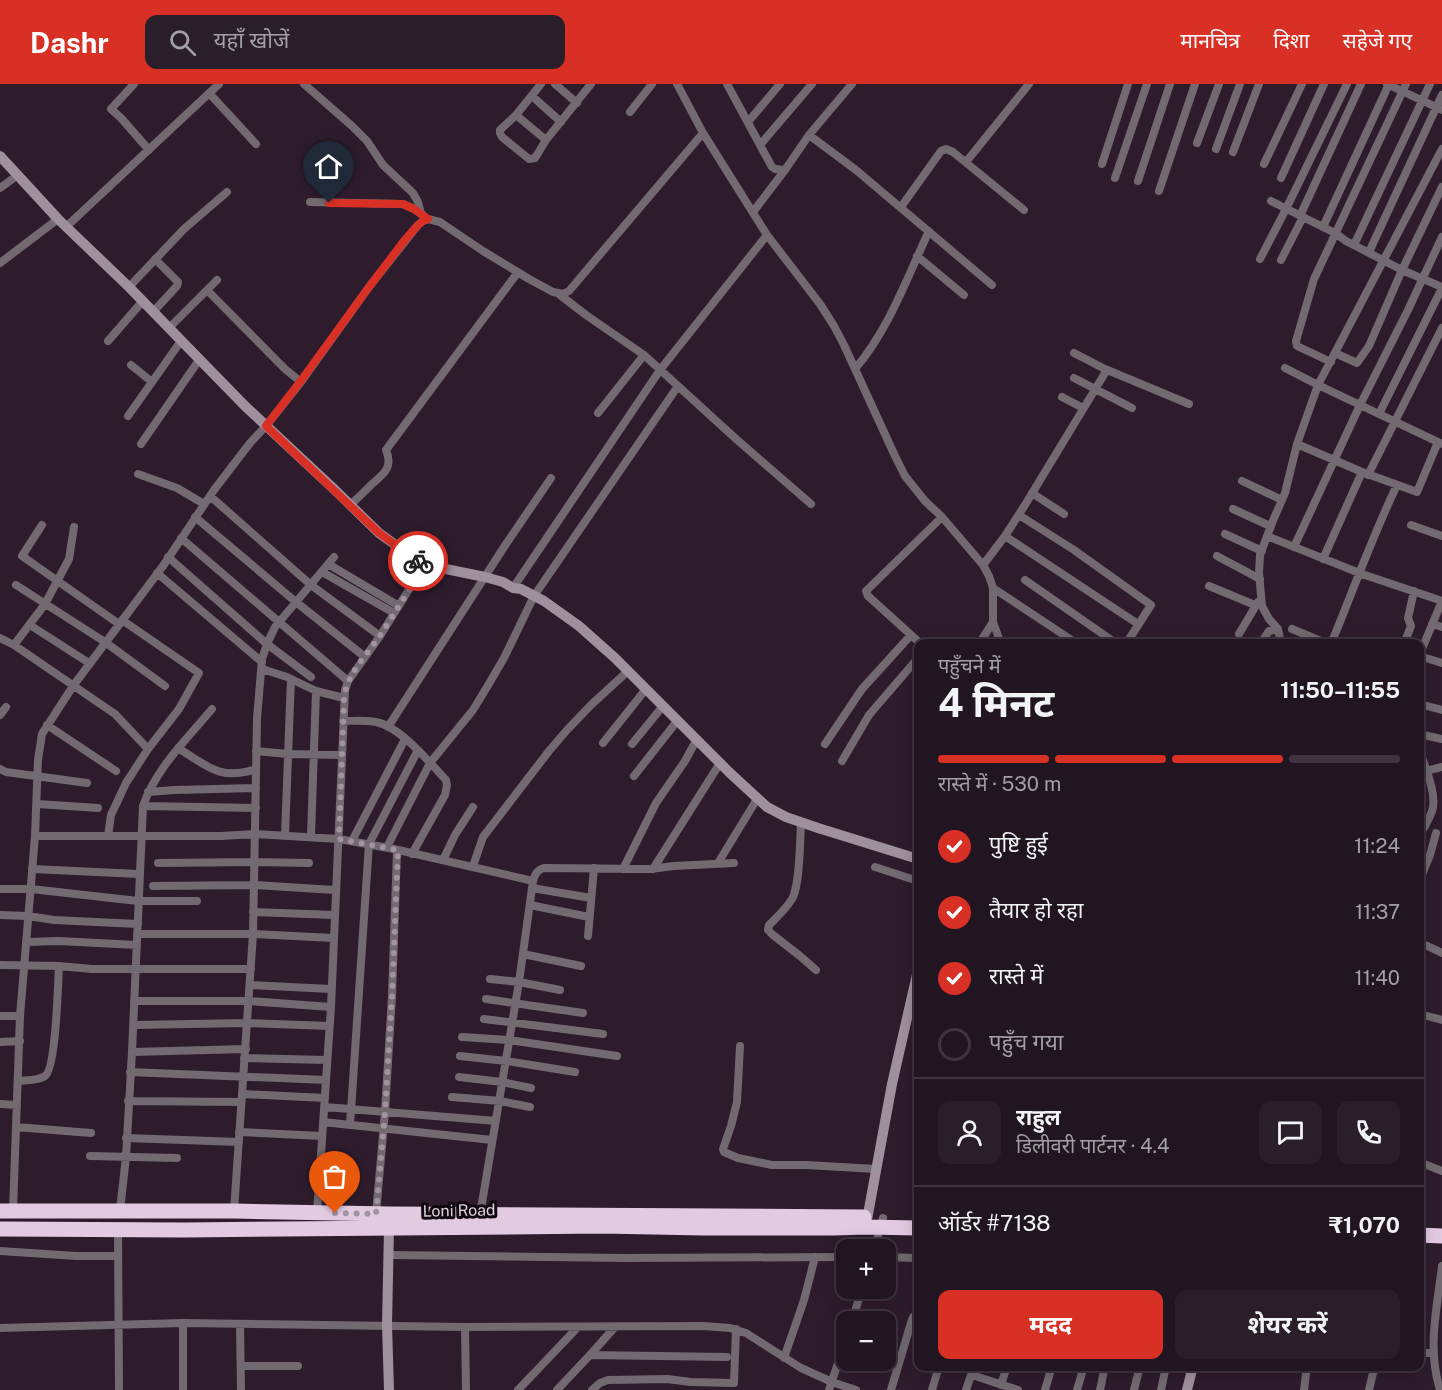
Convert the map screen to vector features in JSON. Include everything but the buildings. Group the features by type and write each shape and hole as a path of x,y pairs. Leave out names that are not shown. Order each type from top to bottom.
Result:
{"highway":[{"name":"Loni Road","path":"7,1210 376,1214 462,1221 602,1226 649,1221"},
{"name":"Loni Road","path":"0,1229 389,1229 462,1221 480,1215 649,1221 874,1222 914,1218"},
{"name":"Loni Road","path":"874,1222 914,1227"},
{"path":"1424,1235 1442,1236"},
{"path":"1424,1245 1442,1246"}],"street":[{"path":"134,84 111,109 149,150"},
{"path":"0,263 62,222 149,150 219,84"},
{"path":"304,84 367,141 383,165 413,193 418,201 421,214"},
{"path":"541,84 500,133 529,159 535,158 546,140 591,84"},
{"path":"555,84 577,103"},
{"path":"630,112 652,84"},
{"path":"677,84 703,133 767,235 834,326 905,476 983,565 993,588 993,622 999,639"},
{"path":"727,84 772,167 785,170"},
{"path":"748,122 780,84"},
{"path":"760,145 812,84"},
{"path":"753,212 809,135 852,84"},
{"path":"966,162 1029,84"},
{"path":"1102,164 1128,84"},
{"path":"1115,178 1147,84"},
{"path":"1138,181 1170,84"},
{"path":"1160,191 1195,84"},
{"path":"1197,142 1219,84"},
{"path":"1216,149 1240,84"},
{"path":"1233,152 1258,84"},
{"path":"1264,164 1302,84"},
{"path":"1281,178 1324,84"},
{"path":"1260,259 1347,84"},
{"path":"1281,260 1361,84"},
{"path":"1323,227 1388,84 1404,88 1439,109"},
{"path":"1354,245 1430,84"},
{"path":"1331,362 1300,349 1296,341 1314,279 1404,88"},
{"path":"209,93 256,144"},
{"path":"1369,252 1439,109 1442,95"},
{"path":"532,96 561,122"},
{"path":"516,115 546,140"},
{"path":"560,295 569,291 703,133"},
{"path":"809,135 856,170 992,285"},
{"path":"901,207 944,149 949,149 1024,210"},
{"path":"1280,639 1278,629 1262,606 1259,564 1270,526 1285,493 1297,444 1318,385 1442,149"},
{"path":"0,156 199,360 379,533 426,565 485,577 521,589 579,626 628,671 757,799 775,811 847,838 914,858"},
{"path":"0,188 18,175"},
{"path":"1335,353 1357,363 1362,358 1442,187"},
{"path":"129,287 184,229 227,192"},
{"path":"1271,201 1402,270 1442,287 1379,414"},
{"path":"310,202 403,204 428,219 440,222 483,251 560,295 644,355 811,504"},
{"path":"7,1210 16,1127 20,1016 35,836 37,777 40,742 47,725 210,496 300,382 404,241 418,225 428,219"},
{"path":"855,369 880,333 929,231"},
{"path":"513,588 660,370 767,235"},
{"path":"1294,547 1442,237"},
{"path":"917,256 964,295"},
{"path":"153,312 178,282 155,259"},
{"path":"350,505 384,474 389,458 386,450 518,272"},
{"path":"169,328 217,280"},
{"path":"207,290 300,382"},
{"path":"108,341 142,302"},
{"path":"1323,559 1442,328"},
{"path":"128,417 181,341"},
{"path":"1074,353 1105,369 1190,404"},
{"path":"598,413 644,355"},
{"path":"141,444 199,360"},
{"path":"131,365 152,382"},
{"path":"1285,368 1441,443 1417,492 1365,474 1297,444"},
{"path":"983,565 1019,514 1105,373 1105,369"},
{"path":"1074,378 1132,408"},
{"path":"387,848 430,763 462,725 480,699 504,658 534,596 678,386"},
{"path":"1062,397 1083,408"},
{"path":"138,474 177,489 204,504"},
{"path":"388,727 551,478"},
{"path":"1242,481 1282,500"},
{"path":"1332,639 1380,519 1397,485"},
{"path":"1032,493 1064,514"},
{"path":"210,496 311,585 380,636"},
{"path":"1233,509 1270,526"},
{"path":"1019,514 1151,604 1129,639"},
{"path":"195,517 365,657"},
{"path":"916,639 868,596 867,591 942,517"},
{"path":"42,525 22,555 199,673 179,709 148,749 126,783 111,815 108,836"},
{"path":"1411,525 1442,536"},
{"path":"14,645 45,604 69,559 74,527"},
{"path":"1225,534 1262,551"},
{"path":"1005,536 1138,624"},
{"path":"1267,536 1360,573 1442,601 1424,644"},
{"path":"181,538 348,681"},
{"path":"1216,556 1260,579"},
{"path":"234,1211 253,934 256,751 262,666 267,644 280,622 334,557"},
{"path":"168,558 267,644 311,677"},
{"path":"328,564 396,610"},
{"path":"317,1213 331,1007 344,698 348,681 426,565"},
{"path":"322,572 396,610"},
{"path":"157,573 262,666 316,691 344,698"},
{"path":"1025,580 1110,639"},
{"path":"16,585 105,642 165,686"},
{"path":"1209,586 1255,606"},
{"path":"993,588 1070,639"},
{"path":"1406,639 1411,626 1408,618 1414,591"},
{"path":"1239,634 1261,599"},
{"path":"982,639 993,622"},
{"path":"1432,624 1442,627"},
{"path":"33,627 89,663"},
{"path":"1263,639 1269,631 1278,629"},
{"path":"1292,629 1317,639"},
{"path":"825,744 862,689 911,634"},
{"path":"0,638 14,645 115,714 148,749"},
{"path":"1424,658 1442,663"},
{"path":"842,761 869,715 914,663"},
{"path":"473,866 483,837 549,751 591,705 628,671"},
{"path":"285,836 291,679"},
{"path":"603,743 646,689"},
{"path":"311,836 316,691"},
{"path":"1424,705 1442,710"},
{"path":"0,716 6,706"},
{"path":"632,744 663,706"},
{"path":"120,1210 126,1157 132,1052 143,806 148,792 178,748 212,709"},
{"path":"634,776 678,720"},
{"path":"343,722 373,721 388,727 418,750 446,780 445,795 412,854"},
{"path":"47,725 116,771"},
{"path":"1424,735 1442,739"},
{"path":"351,841 405,739"},
{"path":"623,869 656,803 697,739"},
{"path":"178,748 220,773 238,774 256,769"},
{"path":"350,1125 369,844 418,750"},
{"path":"256,751 342,755"},
{"path":"652,869 720,763"},
{"path":"1424,765 1434,802 1433,809 1424,822"},
{"path":"1426,771 1442,767"},
{"path":"0,769 37,777 87,783"},
{"path":"148,792 256,788"},
{"path":"717,863 757,799"},
{"path":"37,804 98,808"},
{"path":"143,806 256,808"},
{"path":"443,860 455,835 473,807"},
{"path":"801,822 794,895 768,930 816,970"},
{"path":"1424,828 1439,834 1424,870"},
{"path":"35,836 255,834 339,839 473,866 533,885 591,898"},
{"path":"376,1214 384,1129 398,850"},
{"path":"158,863 309,863"},
{"path":"480,1215 516,1003 533,885 539,869 652,869 734,863"},
{"path":"875,867 914,879"},
{"path":"588,936 594,868"},
{"path":"32,869 139,874"},
{"path":"153,886 254,885 335,890"},
{"path":"0,889 31,889 138,901 197,901"},
{"path":"530,905 589,917"},
{"path":"253,912 334,915"},
{"path":"0,915 138,924"},
{"path":"137,934 253,934 333,938"},
{"path":"26,942 58,941 137,945"},
{"path":"1424,944 1442,953"},
{"path":"523,954 581,966"},
{"path":"0,965 92,969 251,969"},
{"path":"18,1081 39,1079 50,1072 59,966"},
{"path":"490,980 519,982 560,990"},
{"path":"250,985 331,989"},
{"path":"874,1239 876,1169 891,1084 914,988"},
{"path":"486,999 583,1013"},
{"path":"134,1000 249,1001 331,1007"},
{"path":"1424,1015 1442,1020"},
{"path":"0,1016 20,1016"},
{"path":"484,1019 603,1034"},
{"path":"133,1025 247,1023 329,1026"},
{"path":"462,1037 509,1040 617,1056"},
{"path":"0,1041 20,1041"},
{"path":"740,1046 737,1102 724,1152 738,1158 772,1165 876,1169"},
{"path":"132,1052 246,1049"},
{"path":"460,1056 575,1072"},
{"path":"244,1058 327,1060"},
{"path":"130,1072 326,1080"},
{"path":"459,1077 531,1088"},
{"path":"452,1097 500,1101 530,1107"},
{"path":"128,1101 325,1098"},
{"path":"0,1104 17,1105"},
{"path":"325,1107 496,1121"},
{"path":"323,1122 492,1140"},
{"path":"16,1127 91,1133"},
{"path":"239,1132 322,1136"},
{"path":"126,1138 239,1142"},
{"path":"90,1156 177,1158"},
{"path":"1424,1164 1442,1171"},
{"path":"389,1229 387,1325 389,1390"},
{"path":"118,1230 119,1390"},
{"path":"0,1251 118,1256"},
{"path":"389,1255 625,1258 836,1257"},
{"path":"784,1358 804,1300 815,1257"},
{"path":"896,1257 914,1258"},
{"path":"1440,1385 1436,1356 1442,1266"},
{"path":"891,1390 914,1317"},
{"path":"183,1323 183,1390"},
{"path":"0,1328 183,1323 465,1327 703,1326 746,1332 830,1386 856,1390"},
{"path":"240,1324 241,1390"},
{"path":"465,1327 466,1390"},
{"path":"518,1390 578,1327"},
{"path":"557,1390 615,1327"},
{"path":"592,1390 608,1380 667,1379 690,1386 734,1383 736,1329"},
{"path":"590,1356 727,1357"},
{"path":"241,1366 298,1366"},
{"path":"830,1386 836,1369"},
{"path":"932,1390 938,1371"},
{"path":"966,1390 973,1371"},
{"path":"1001,1385 1005,1371"},
{"path":"1045,1390 1051,1371"},
{"path":"1077,1390 1083,1371"},
{"path":"1100,1390 1104,1371"},
{"path":"1134,1390 1139,1371"},
{"path":"1161,1390 1165,1371"},
{"path":"1188,1390 1192,1371"},
{"path":"1304,1390 1306,1371"},
{"path":"1369,1390 1374,1371"},
{"path":"972,1376 1018,1390"},
{"path":"664,1390 667,1379"}],"way so far":[{"path":"335,1213 376,1214 385,1112 398,850 339,839 345,690 348,681 426,565 418,561"}],"route":[{"path":"329,203 403,204 428,219 418,225 404,241 266,426 379,533 418,561"}]}
